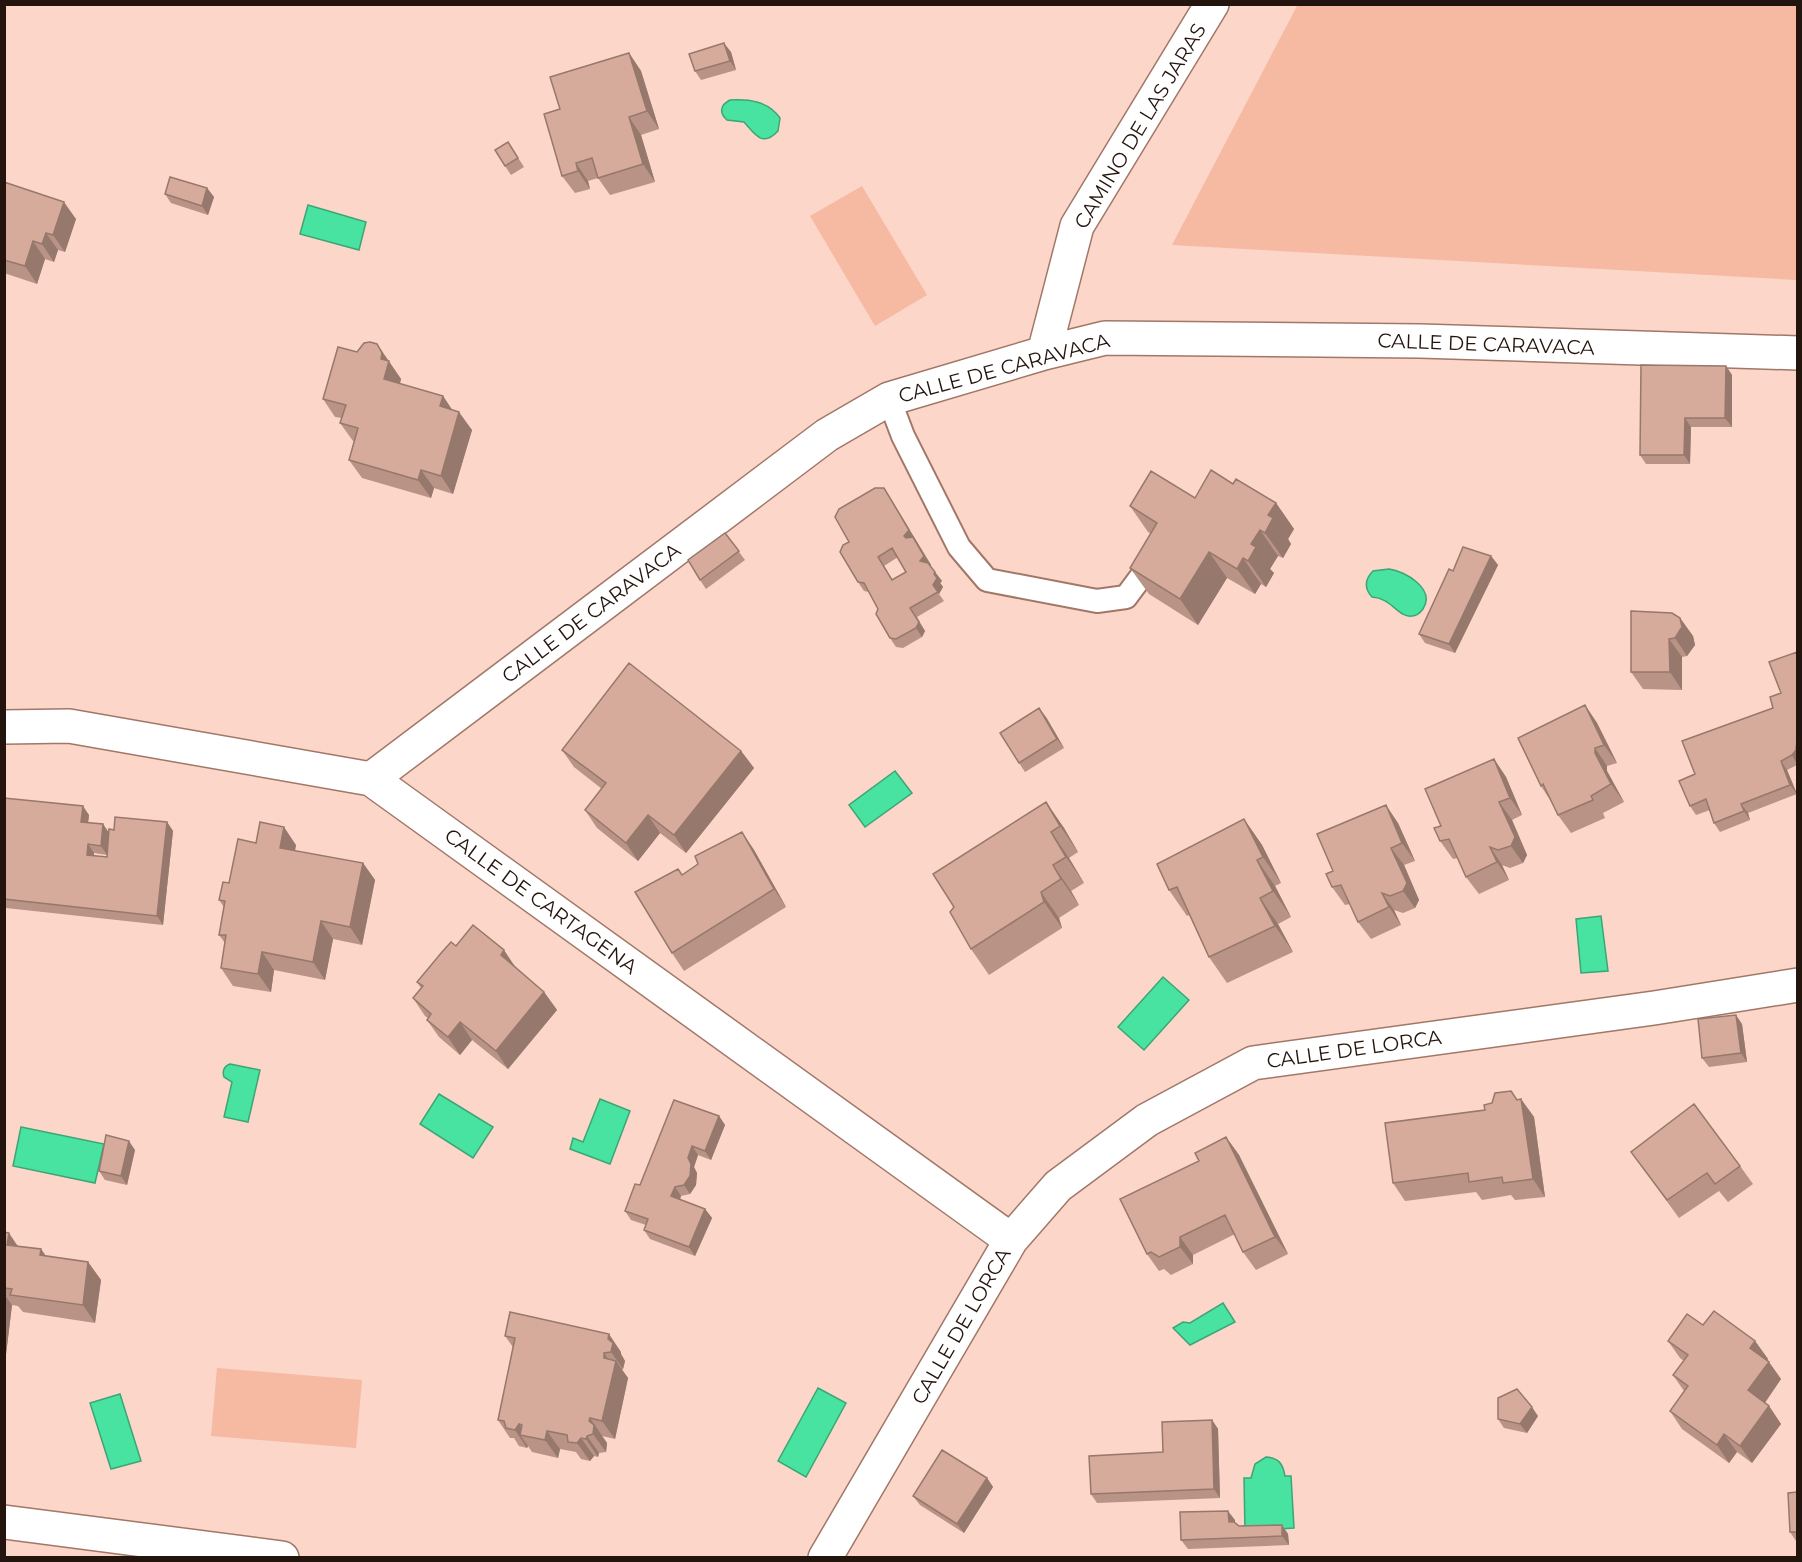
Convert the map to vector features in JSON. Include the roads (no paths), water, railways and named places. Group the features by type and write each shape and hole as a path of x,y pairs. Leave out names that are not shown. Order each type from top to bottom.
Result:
{"street":[{"name":"CAMINO DE LAS JARAS","path":"1044,353 1077,226 1212,4"},
{"name":"CALLE DE CARAVACA","path":"371,779 826,435 889,399 1044,353 1105,338 1420,341 1797,353"},
{"name":"CALLE DE CARTAGENA","path":"4,727 69,726 371,779 1011,1240"},
{"name":"CALLE DE LORCA","path":"825,1557 1011,1240 1058,1186 1147,1120 1253,1063 1654,1008 1797,985"},
{"path":"4,1521 282,1557"}],"lane":[{"path":"889,399 903,436 959,547 987,580 1097,601 1126,597 1155,558"}]}
